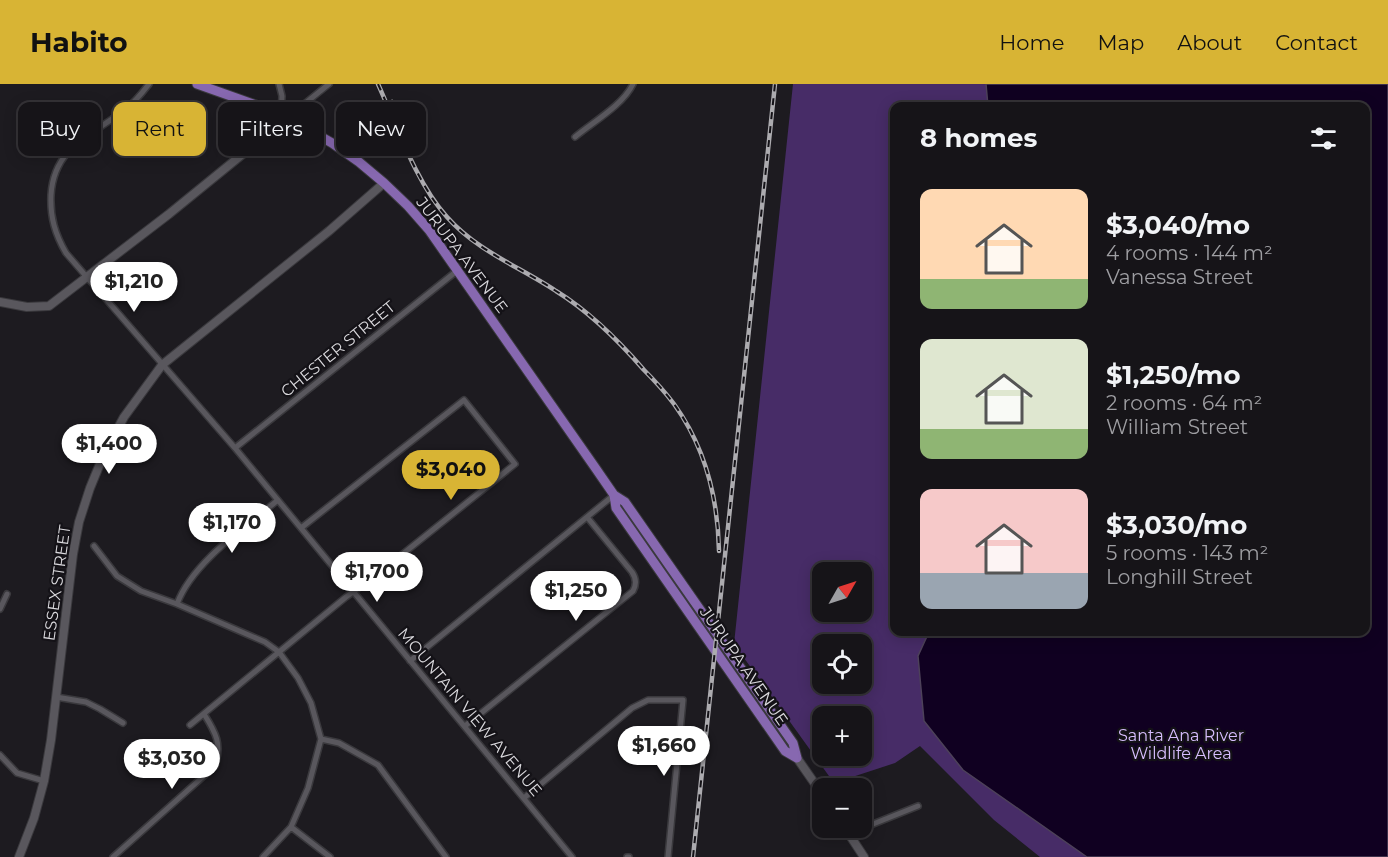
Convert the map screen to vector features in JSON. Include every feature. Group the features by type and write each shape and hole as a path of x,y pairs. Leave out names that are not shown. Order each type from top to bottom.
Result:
{"main road":[{"name":"JURUPA AVENUE","path":"197,84 247,102"},
{"name":"JURUPA AVENUE","path":"324,138 359,162 384,183 429,230 614,495 616,508 785,751 797,758"}],"street":[{"name":"MOUNTAIN VIEW AVENUE","path":"149,84 127,108 91,132 64,156 52,187 51,208 55,233 66,253 235,448 572,857"},
{"path":"279,84 282,102"},
{"path":"307,102 329,84"},
{"path":"575,136 617,104 633,84"},
{"path":"0,302 27,307 49,306 240,156"},
{"name":"ESSEX STREET","path":"19,857 34,818 44,781 79,522 104,454 124,417 162,365 329,231 384,183"},
{"name":"CHESTER STREET","path":"235,448 458,270"},
{"path":"190,725 346,597 515,464 464,400 301,528"},
{"path":"410,661 614,495"},
{"path":"177,604 181,592 206,562 278,500"},
{"path":"465,726 633,591 636,578 586,517"},
{"path":"94,546 117,576 141,591 265,642 279,652 298,678 311,703 321,739 308,788 291,827 263,857"},
{"path":"0,609 7,594"},
{"path":"56,698 86,702 123,723"},
{"path":"524,798 632,708 648,700 683,700 668,857"},
{"path":"114,857 215,766 219,754 218,739 204,714"},
{"path":"321,739 339,743 378,765 446,857"},
{"path":"0,755 17,773 44,781"},
{"name":"JURUPA AVENUE","path":"797,758 812,780"},
{"path":"872,822 918,806"},
{"path":"291,827 330,857"},
{"path":"852,838 864,857"}],"green space":[{"path":"793,84 1388,84 1388,857 1040,857 994,820 920,746 895,763 849,778 830,778 822,766 872,766 872,706 812,706 812,752 734,644"}],"shaded area":[{"name":"Santa Ana River Wildlife Area","path":"986,84 1388,84 1388,857 1087,857 963,770 924,721 918,656 927,636 1370,636 1370,102 988,102"}],"railway":[{"path":"378,84 417,171 447,217 485,249 556,291 592,317 624,348 674,404 694,438 708,474 716,512 719,551"},
{"path":"693,857 775,84"}]}
